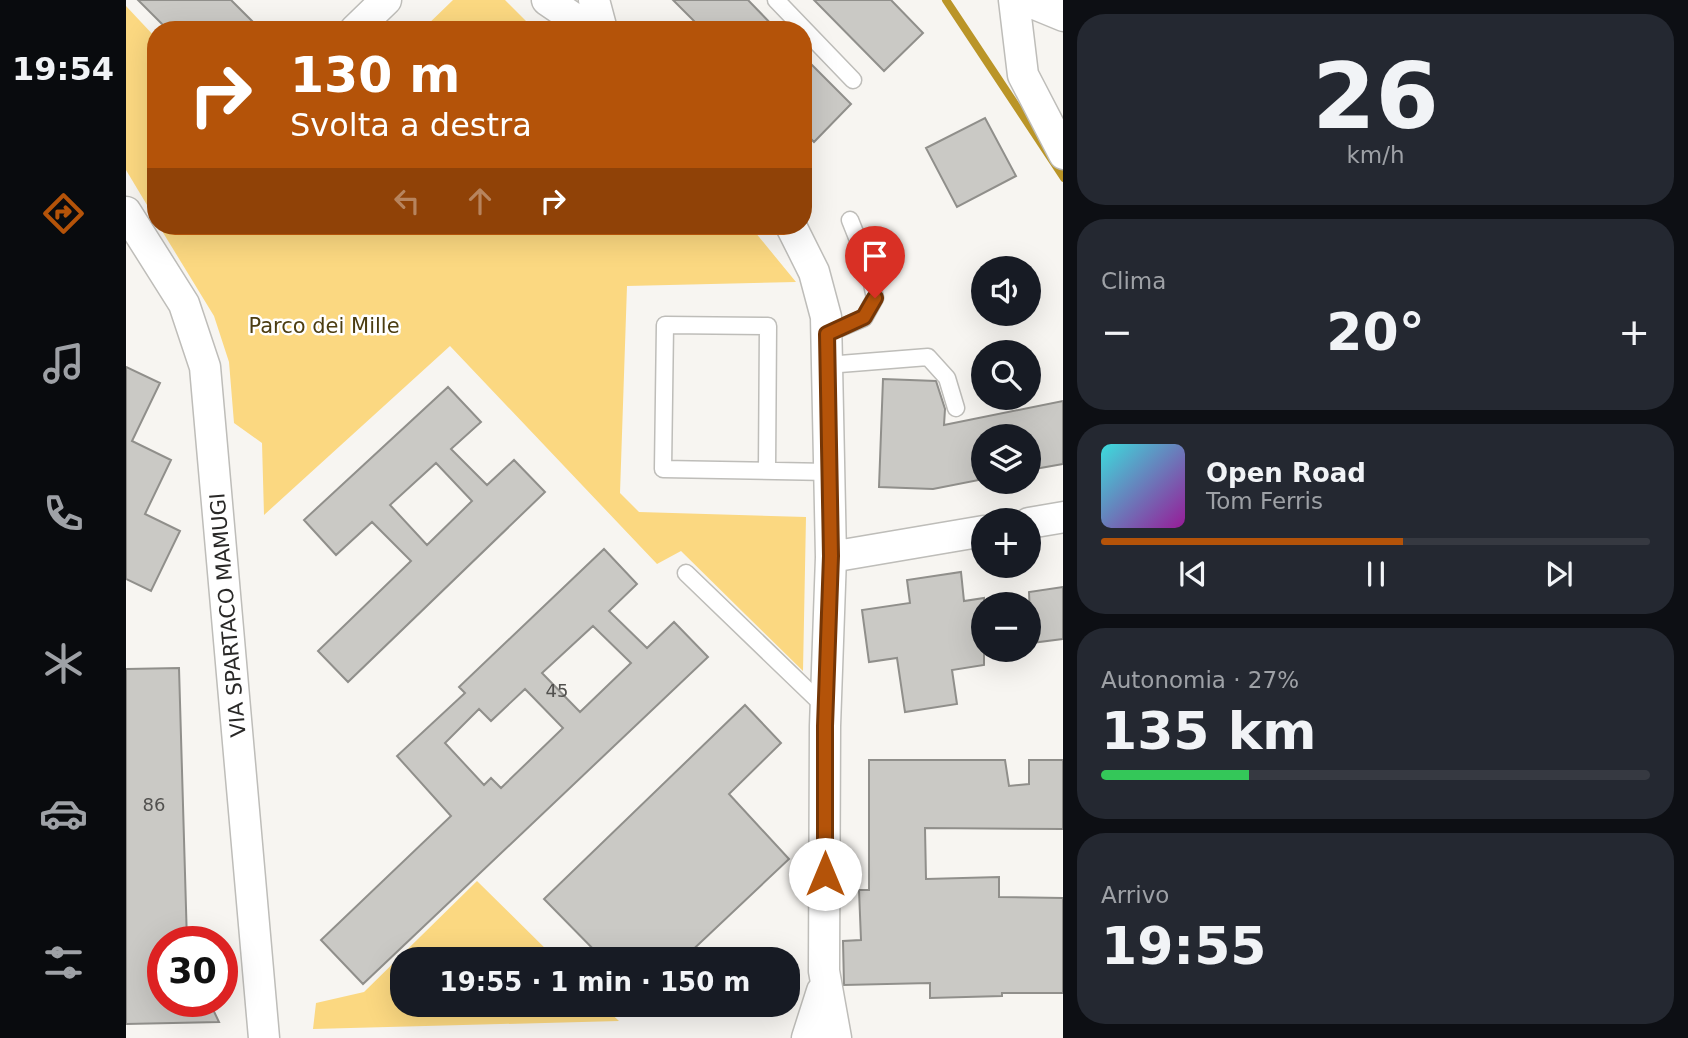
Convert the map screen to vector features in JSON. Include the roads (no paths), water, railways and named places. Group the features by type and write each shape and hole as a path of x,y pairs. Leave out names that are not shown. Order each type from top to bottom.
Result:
{"street":[{"path":"364,21 386,0"},
{"path":"1014,0 1023,75 1063,154"},
{"path":"1024,0 1063,16"},
{"path":"574,3 585,21"},
{"path":"574,3 593,21"},
{"name":"VIA SPARTACO MAMUGI","path":"126,212 184,304 205,367 264,1038"},
{"path":"796,235 814,272 826,317 827,334 831,556 826,708 824,980 836,1038"},
{"path":"1041,521 1063,517"},
{"path":"831,556 971,532"},
{"path":"807,1038 824,980"}],"lane":[{"path":"776,0 796,21"},
{"path":"812,37 853,80"},
{"path":"827,334 864,317 875,298 868,265 850,220"},
{"path":"767,469 768,326 665,325 663,469 830,472"},
{"path":"827,365 928,357 947,378 956,408"},
{"path":"686,573 826,708"}],"waterway":[{"path":"946,0 1063,176"}],"park label":[{"name":"Parco dei Mille","path":"324,326"}]}
